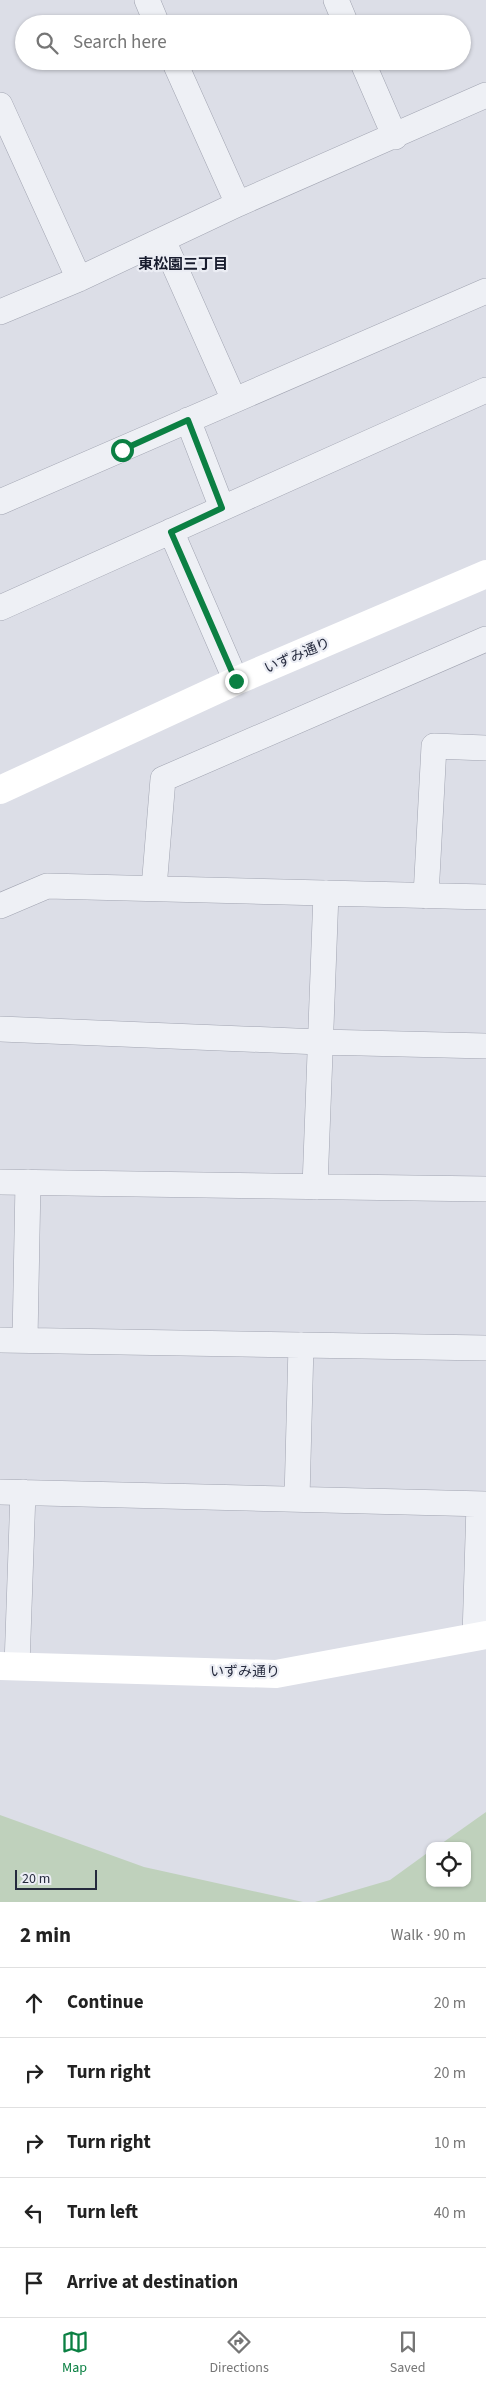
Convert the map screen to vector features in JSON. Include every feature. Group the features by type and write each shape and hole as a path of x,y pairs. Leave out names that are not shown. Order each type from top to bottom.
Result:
{"street":[{"path":"147,0 153,15"},
{"path":"336,0 342,15"},
{"path":"178,70 238,204"},
{"path":"366,70 395,137"},
{"path":"0,312 79,279 238,204 486,96"},
{"path":"0,105 79,279"},
{"path":"163,240 234,400"},
{"path":"0,502 486,291"},
{"path":"0,608 486,390"},
{"path":"188,420 222,508"},
{"path":"171,532 236,681"},
{"name":"いずみ通り","path":"0,790 236,681 486,574"},
{"path":"154,888 163,779 486,639"},
{"path":"426,896 434,746 486,748"},
{"path":"0,906 47,886 486,897"},
{"path":"315,1186 326,893"},
{"path":"0,1029 320,1042 486,1046"},
{"path":"0,1182 486,1189"},
{"path":"25,1340 28,1182"},
{"path":"0,1340 486,1348"},
{"path":"297,1499 301,1345"},
{"path":"8,1666 11,1492 482,1504 480,1636"},
{"name":"いずみ通り","path":"8,1666 276,1674 480,1636"}],"green space":[{"path":"486,1812 486,1902 315,1902 390,1880 426,1854 426,1887 471,1887 471,1842 444,1842"},
{"path":"0,1815 144,1867 303,1902 0,1902"}],"district":[{"name":"東松園三丁目","path":"183,264"}],"route":[{"path":"122,450 188,420 222,508 171,532 236,681"}]}
